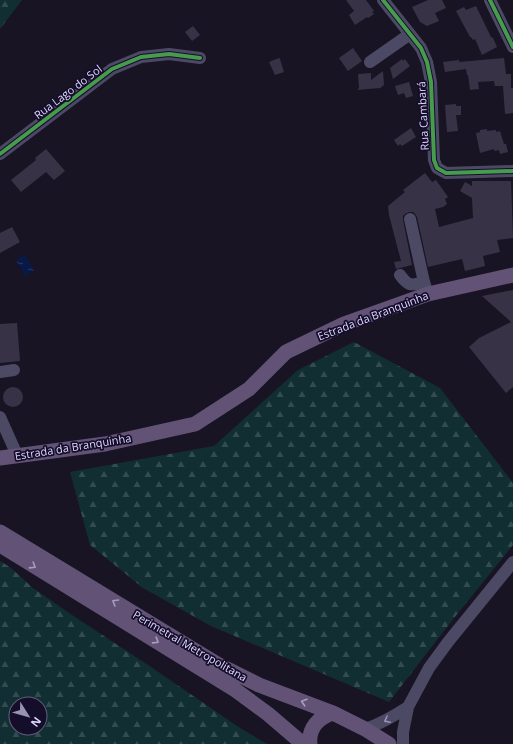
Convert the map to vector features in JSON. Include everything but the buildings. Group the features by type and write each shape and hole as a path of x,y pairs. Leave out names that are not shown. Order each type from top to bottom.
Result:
{"main road":[{"name":"Estrada da Branquinha","path":"0,458 105,444 195,424 249,389 286,352 344,324 426,288 513,275"},
{"name":"Perimetral Metropolitana","path":"0,532 224,668 259,685 333,713 389,744"},
{"name":"Perimetral Metropolitana","path":"0,545 234,689 268,714 303,744"},
{"path":"310,744 310,735 314,725 322,717 333,713"}],"street":[{"name":"Rua Cambará","path":"383,0 421,48 427,62 431,82 434,160 437,168 446,174 513,171"},
{"path":"490,0 513,47"},
{"path":"370,62 410,34"},
{"name":"Rua Lago do Sol","path":"0,154 112,69 141,57 169,54 200,58"},
{"path":"400,275 405,282 409,284 426,288 410,219"},
{"path":"0,372 14,370"},
{"path":"0,417 17,455"},
{"path":"403,744 403,732 408,707 429,668 444,647 513,562"},
{"path":"364,729 377,725 408,707"}],"green space":[{"path":"0,0 22,0 0,29"},
{"path":"354,342 440,388 513,483 513,545 389,702 211,626 143,588 90,545 70,472 214,446 298,370"},
{"path":"0,561 10,567 33,588 69,613 237,726 267,744 0,744"}],"water":[{"path":"25,255 34,270 25,276 16,260"}],"cycle path":[{"path":"383,0 421,48 427,62 431,82 434,160 437,168 446,173 513,171"},
{"path":"490,0 513,47"},
{"path":"0,154 112,69 141,57 169,54 200,58"}]}
